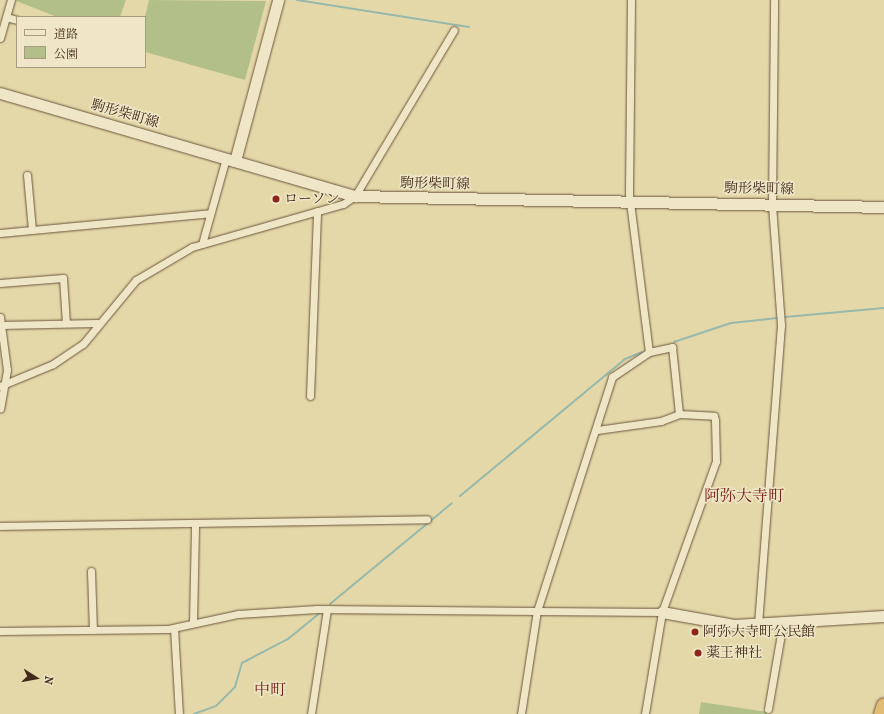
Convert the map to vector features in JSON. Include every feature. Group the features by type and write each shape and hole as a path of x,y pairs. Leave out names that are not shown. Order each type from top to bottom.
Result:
{"highway":[{"path":"881,714 884,704"}],"main road":[{"path":"230,160 274,0"},
{"path":"230,160 278,0"},
{"name":"駒形柴町線","path":"0,93 355,196 884,207"},
{"path":"662,612 719,624 758,624 883,614"}],"street":[{"path":"0,38 11,0"},
{"path":"631,0 630,202 649,352"},
{"path":"758,624 781,325 772,204 774,0"},
{"path":"6,17 16,20"},
{"path":"2,385 60,360 89,338 98,324 141,275 202,244 317,211 355,196 454,30"},
{"path":"202,244 210,213 230,160"},
{"path":"27,175 32,230"},
{"path":"310,396 317,211"},
{"path":"0,233 210,213"},
{"path":"0,283 63,278 66,323"},
{"path":"0,317 6,370 2,385 0,408"},
{"path":"1,325 66,323 98,324"},
{"path":"521,714 537,611 597,430 612,377 649,352 672,347 679,414"},
{"path":"597,430 661,421 679,414 714,416 718,450 662,612 645,714"},
{"path":"0,526 427,519"},
{"path":"193,623 195,524"},
{"path":"91,571 93,630"},
{"path":"0,631 174,628 193,623 266,611 327,609 662,612"},
{"path":"311,714 327,609"},
{"path":"768,709 783,622"},
{"path":"174,628 179,714"}],"green space":[{"path":"14,0 126,0 120,16 54,16"},
{"path":"149,0 266,1 245,80 146,52 145,16"},
{"path":"701,702 767,712 767,714 699,714"}],"waterway":[{"path":"297,0 469,27"},
{"path":"785,317 884,308"},
{"path":"674,342 731,323 777,318"},
{"path":"460,496 625,359 642,352"},
{"path":"330,604 452,503"},
{"path":"194,714 216,706 235,687 242,663 288,639 321,612"}],"place":[{"name":"ローソン","path":"276,199"},
{"name":"阿弥大寺町公民館","path":"695,632"},
{"name":"薬王神社","path":"698,653"}],"district":[{"name":"阿弥大寺町","path":"744,496"},
{"name":"中町","path":"270,690"}]}
